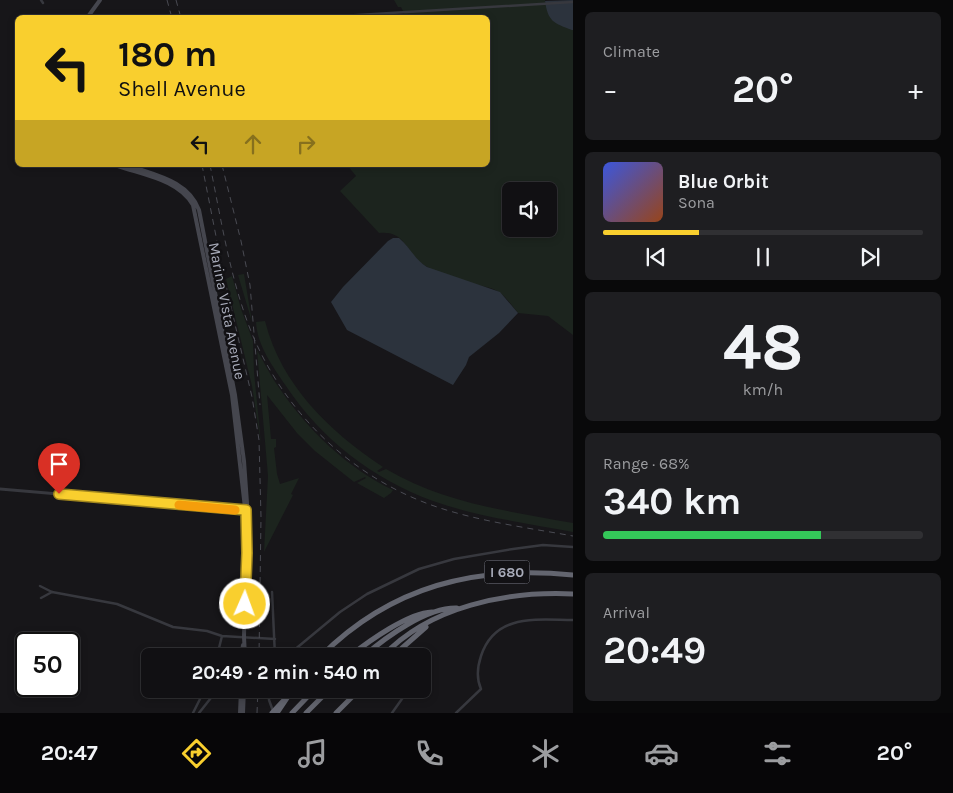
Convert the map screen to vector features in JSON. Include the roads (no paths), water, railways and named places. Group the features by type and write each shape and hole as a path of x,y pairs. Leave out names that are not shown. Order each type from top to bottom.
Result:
{"highway":[{"name":"I 680","path":"330,648 347,633 379,611 406,597 442,584 471,576 509,572 573,575"},
{"name":"I 680","path":"392,648 401,640 432,622 483,601 514,596 573,594"},
{"name":"I 680","path":"375,648 397,632 437,611 446,608 460,609"},
{"name":"I 680","path":"361,648 401,623 427,612 437,611"},
{"path":"402,648 432,622"},
{"path":"274,713 286,698"},
{"path":"294,711 306,698"},
{"path":"306,713 321,698"},
{"path":"336,713 351,698"}],"main road":[{"path":"92,15 100,0"},
{"name":"Marina Vista Avenue","path":"121,167 176,187 187,195 193,205 233,403 246,510"},
{"name":"Marina Vista Avenue","path":"133,167 183,187 192,196 199,210 238,411 247,489 243,648"},
{"path":"242,698 242,713"}],"street":[{"path":"358,15 573,2"},
{"path":"0,489 246,510"},
{"path":"295,648 340,612 367,594 419,569 454,559 513,549 544,545 573,547"},
{"path":"40,586 52,592 108,602 173,627 208,631 222,636 275,639"},
{"path":"41,598 52,592"},
{"path":"272,592 275,648"},
{"path":"456,713 481,689 477,674 481,653 490,638 501,628 518,621 573,620"},
{"path":"219,648 222,636"},
{"path":"194,713 201,698"},
{"path":"199,713 211,698"},
{"path":"269,698 274,713"},
{"path":"392,713 403,698"}],"railway":[{"path":"167,0 171,15"},
{"path":"176,0 180,15"},
{"path":"202,167 224,277 252,397 259,440 261,517 259,648"},
{"path":"210,167 233,276 257,346 274,377 295,407 319,433 345,457 375,478 406,495 440,508 473,517 573,536"},
{"path":"222,167 250,285 260,405"},
{"path":"257,713 258,698"}]}
